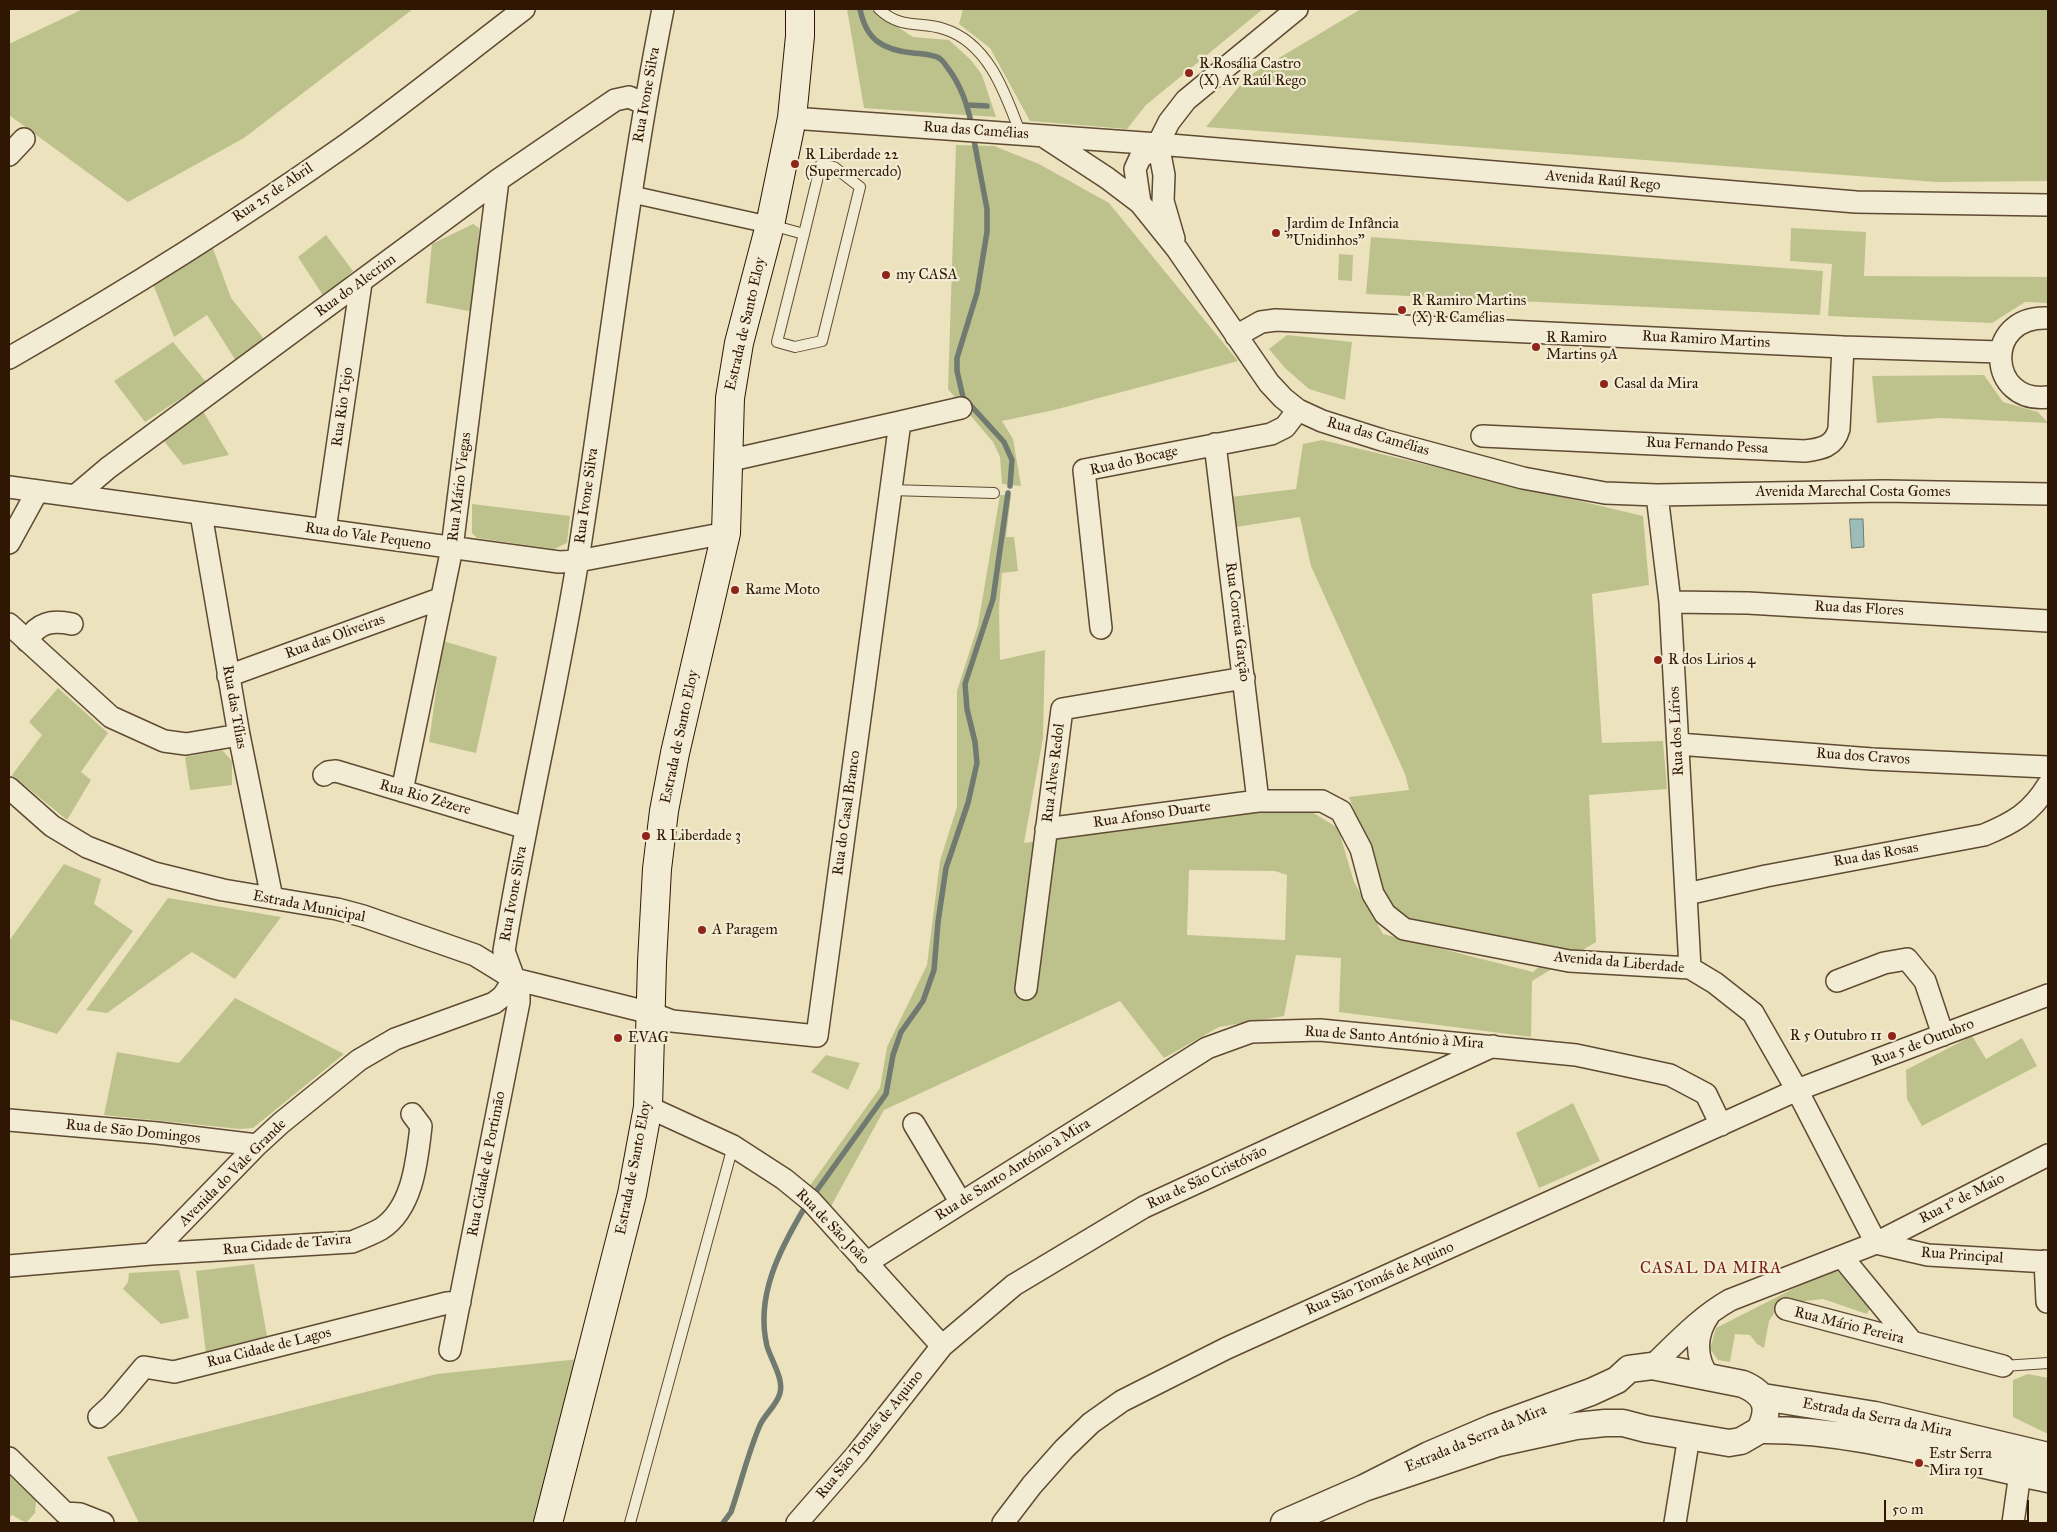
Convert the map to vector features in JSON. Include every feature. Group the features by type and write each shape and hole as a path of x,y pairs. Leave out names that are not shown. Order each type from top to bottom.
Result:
{"main road":[{"name":"Estrada de Santo Eloy","path":"548,1523 632,1194 648,1107 657,869 664,812 675,754 726,533 730,398 739,343 770,224 792,118 800,36 800,9"}],"street":[{"name":"Rua 25 de Abril","path":"9,358 132,287 276,192 348,143 524,9"},
{"name":"Rua Ivone Silva","path":"514,979 504,951 578,561 630,194 644,104 663,9"},
{"path":"1140,204 1135,169 1140,158 1158,144 1169,122 1186,100 1296,9"},
{"name":"Rua do Alecrim","path":"74,496 108,468 498,180 615,100 629,96 644,104"},
{"name":"Rua das Camélias","path":"792,118 1044,136 1108,178 1140,204 1177,249 1269,383 1298,410 1322,421 1382,440 1523,478 1605,493 1657,494"},
{"name":"Avenida Raúl Rego","path":"1044,136 1856,202 2048,205"},
{"path":"9,155 24,139"},
{"name":"Rua das Camélias","path":"1158,144 1164,175 1163,201 1177,249"},
{"name":"Rua Mário Viegas","path":"402,791 452,548 498,180"},
{"path":"630,194 770,224"},
{"name":"Rua Rio Tejo","path":"325,530 361,283"},
{"path":"2048,318 2036,317 2023,321 2012,328 2004,339 2000,352 2000,365 2005,378 2014,388 2026,395 2039,398 2048,397"},
{"name":"Rua Ramiro Martins","path":"1236,336 1261,322 1276,320 1843,347 2000,352"},
{"name":"Rua Fernando Pessa","path":"1482,436 1804,451 1821,449 1832,444 1837,438 1840,429 1843,347"},
{"path":"727,461 961,408"},
{"name":"Rua do Bocage","path":"1101,628 1084,470 1278,432 1285,427 1298,410"},
{"name":"Rua do Casal Branco","path":"651,1013 672,1021 817,1036 900,422"},
{"name":"Rua Correia Garção","path":"1214,444 1258,801"},
{"name":"Rua do Vale Pequeno","path":"9,487 559,562 578,561 726,533"},
{"name":"Avenida Marechal Costa Gomes","path":"1657,494 1884,491 2048,494"},
{"path":"9,543 36,492"},
{"name":"Rua dos Lírios","path":"1657,494 1670,602 1690,968"},
{"name":"Rua das Tílias","path":"201,514 228,676 272,898"},
{"name":"Rua das Oliveiras","path":"228,676 442,598"},
{"name":"Rua das Flores","path":"1670,602 1748,602 2048,621"},
{"path":"27,641 33,631 51,622 72,624"},
{"path":"9,624 111,717 164,741 186,744 239,735"},
{"name":"Rua Alves Redol","path":"1026,990 1062,710 1244,678"},
{"name":"Rua dos Cravos","path":"1678,744 1872,759 2048,767"},
{"name":"Rua Rio Zêzere","path":"324,775 328,772 336,771 526,828"},
{"name":"Rua das Rosas","path":"1687,894 1766,876 1984,836 2016,821 2039,801 2048,785"},
{"name":"Estrada Municipal","path":"10,792 52,826 86,847 154,874 190,884 337,909 363,916 475,955 514,979 651,1013"},
{"name":"Rua Afonso Duarte","path":"1046,829 1258,801"},
{"name":"Avenida da Liberdade","path":"1258,801 1322,801 1341,811 1361,848 1373,894 1385,914 1404,929 1569,961 1690,968 1715,983 1754,1012 1797,1090 1876,1243"},
{"path":"1837,981 1884,963 1907,959 1925,981 1943,1035"},
{"name":"Avenida do Vale Grande","path":"151,1254 257,1145 281,1123 352,1066 381,1046 395,1039 494,1003 503,996 514,979"},
{"name":"Rua Cidade de Portimão","path":"450,1350 519,1002 519,992 514,979"},
{"name":"Rua 5 de Outubro","path":"1797,1090 2048,995"},
{"name":"Rua de Santo António à Mira","path":"866,1262 1207,1048 1251,1032 1320,1030 1576,1055 1670,1075 1706,1094 1721,1125"},
{"name":"Rua de São Cristóvão","path":"942,1346 1014,1285 1144,1207 1494,1046"},
{"name":"Rua São Tomás de Aquino","path":"1003,1523 1032,1485 1064,1449 1091,1423 1122,1401 1227,1348 1797,1090"},
{"name":"Rua de São João","path":"648,1107 733,1146 784,1179 811,1201 942,1346"},
{"name":"Rua Cidade de Tavira","path":"151,1254 352,1242 382,1228 396,1215 405,1203 413,1176 421,1126 412,1114"},
{"name":"Rua de São Domingos","path":"9,1120 157,1133 257,1145"},
{"path":"914,1124 960,1203"},
{"name":"Rua 1º de Maio","path":"1876,1243 2048,1155"},
{"path":"1652,1366 1696,1323 1730,1300 1876,1243"},
{"name":"Rua Principal","path":"1876,1243 1928,1255 2046,1261"},
{"path":"9,1266 151,1254"},
{"name":"Rua Mário Pereira","path":"1842,1257 1912,1342"},
{"path":"2046,1261 2047,1302"},
{"name":"Rua Cidade de Lagos","path":"99,1417 144,1367 174,1372 447,1302 460,1302"},
{"path":"1709,1377 1701,1366 1698,1347 1704,1323 1713,1310"},
{"name":"Rua Mário Pereira","path":"1786,1310 2003,1366"},
{"name":"Rua São Tomás de Aquino","path":"797,1523 857,1454 942,1346"},
{"name":"Estrada da Serra da Mira","path":"1284,1523 1364,1488 1429,1455 1617,1380 1629,1369 1652,1366 1742,1384 1756,1390 1763,1397 1875,1415 2048,1456"},
{"path":"1617,1380 1612,1395 1615,1411 1623,1423"},
{"path":"1760,1430 1766,1412 1763,1397"},
{"name":"Estrada da Serra da Mira","path":"1364,1488 1498,1443 1576,1426 1605,1422 1623,1423 1646,1429 1729,1443 1742,1441 1760,1430 1790,1430 1859,1438 2048,1479"},
{"path":"1675,1523 1689,1436"},
{"path":"9,1458 57,1518 80,1514 103,1523"},
{"path":"2013,1523 2020,1473"}],"lane":[{"path":"879,9 907,25 944,29 973,45 990,66 1007,99 1021,135"},
{"path":"821,164 834,167 860,187 822,341 794,347 777,342 804,234 821,164"},
{"path":"770,224 804,234"},
{"path":"890,490 994,492"},
{"path":"630,1523 733,1146"},
{"name":"Rua Mário Pereira","path":"2003,1366 2048,1363"}],"green space":[{"path":"83,9 413,9 244,138 128,202 9,115 9,44"},
{"path":"847,9 870,9 913,37 949,40 971,60 982,75 996,117 864,108"},
{"path":"963,9 1263,9 1146,105 1127,129 1030,121 990,48 959,24"},
{"path":"1361,9 2048,9 2048,181 1937,182 1206,127 1247,77"},
{"path":"956,145 994,146 1039,164 1109,203 1238,361 1054,410 1002,421 1013,439 1021,486 1002,484 1000,457 993,442 948,389"},
{"path":"473,224 479,228 474,312 426,303 432,244"},
{"path":"1791,228 1866,232 1864,276 2048,277 2048,303 2025,302 1992,323 1828,316 1832,264 1790,261"},
{"path":"326,235 353,271 324,297 298,257"},
{"path":"1371,237 1823,271 1820,315 1366,294"},
{"path":"211,243 231,298 264,339 236,361 207,315 174,337 153,284"},
{"path":"1339,254 1353,255 1352,281 1338,280"},
{"path":"1287,335 1352,342 1345,400 1309,389 1285,368 1269,349"},
{"path":"173,342 206,382 145,422 114,381"},
{"path":"1984,375 2003,402 2038,412 2048,423 1941,418 1877,423 1872,376"},
{"path":"203,411 229,455 183,465 164,441"},
{"path":"1322,440 1643,516 1649,585 1592,594 1602,743 1663,741 1667,789 1589,795 1596,942 1532,981 1531,1037 1339,1012 1341,958 1296,955 1284,1016 1219,1027 1164,1058 1120,1001 884,1110 830,1208 809,1187 880,1088 887,1047 927,965 940,861 957,807 957,691 978,625 1000,495 1011,495 1006,537 1014,537 1018,571 1002,573 999,607 1000,660 1045,650 1043,738 1024,843 1302,806 1338,828 1354,882 1383,934 1533,972 1554,953 1405,917 1388,902 1349,797 1409,790 1405,774 1311,566 1300,517 1236,527 1231,497 1296,489 1303,444","holes":["1189,870 1275,871 1287,875 1285,940 1187,935"]},
{"path":"472,504 570,516 567,543 554,549 477,538 472,533"},
{"path":"443,641 497,657 476,753 429,742"},
{"path":"58,688 108,733 81,772 91,780 67,820 12,775 42,735 29,722"},
{"path":"222,750 232,761 232,785 190,790 185,757"},
{"path":"64,864 101,879 94,904 133,931 57,1034 9,1019 9,941"},
{"path":"168,898 281,917 235,979 192,952 107,1013 86,1010"},
{"path":"235,998 344,1054 253,1128 240,1129 104,1115 117,1052 179,1063"},
{"path":"1972,1036 1986,1059 2022,1038 2037,1066 1922,1126 1907,1099 1906,1070"},
{"path":"826,1055 860,1063 848,1090 811,1072"},
{"path":"1573,1103 1600,1161 1539,1188 1516,1133"},
{"path":"254,1264 267,1336 206,1354 196,1271"},
{"path":"1834,1268 1871,1306 1867,1314 1823,1299 1780,1304 1769,1321 1764,1348 1757,1344 1750,1335 1735,1334 1730,1362 1718,1360 1710,1349 1716,1328"},
{"path":"179,1270 189,1318 161,1324 123,1289 128,1282 129,1273"},
{"path":"579,1359 535,1523 139,1523 107,1457 437,1374"},
{"path":"2028,1374 2048,1378 2048,1434 2013,1417 2013,1380"},
{"path":"9,1475 36,1501 35,1513 26,1523 12,1515 9,1518"}],"water":[{"path":"1850,519 1863,519 1864,547 1852,548"}],"waterway":[{"path":"860,9 867,29 877,41 902,52 926,54 939,58 942,61 960,88 966,102 972,126"},
{"path":"968,105 987,106"},
{"path":"973,135 987,209 987,232 977,293 957,358 957,371 963,397 1004,442 1012,460 1010,486"},
{"path":"815,1193 886,1094 893,1055 901,1032 923,1001 934,970 938,922 946,868 968,803 977,763 975,742 967,709 965,684 993,599 1008,493"},
{"path":"723,1523 731,1512 760,1425 780,1393 779,1376 767,1346 764,1309 767,1291 779,1256 805,1207"}],"place":[{"name":"R Rosália Castro (X) Av Raúl Rego","path":"1189,73"},
{"name":"R Liberdade 22 (Supermercado)","path":"795,164"},
{"name":"Jardim de Infância \"Unidinhos\"","path":"1276,233"},
{"name":"my CASA","path":"886,275"},
{"name":"R Ramiro Martins (X) R Camélias","path":"1402,310"},
{"name":"R Ramiro Martins 9A","path":"1536,347"},
{"name":"Casal da Mira","path":"1604,384"},
{"name":"Rame Moto","path":"735,590"},
{"name":"R dos Lirios 4","path":"1658,660"},
{"name":"R Liberdade 3","path":"646,836"},
{"name":"A Paragem","path":"702,930"},
{"name":"R 5 Outubro 11","path":"1892,1036"},
{"name":"EVAG","path":"618,1038"},
{"name":"Estr Serra Mira 191","path":"1919,1463"}],"district":[{"name":"CASAL DA MIRA","path":"1711,1269"}]}
